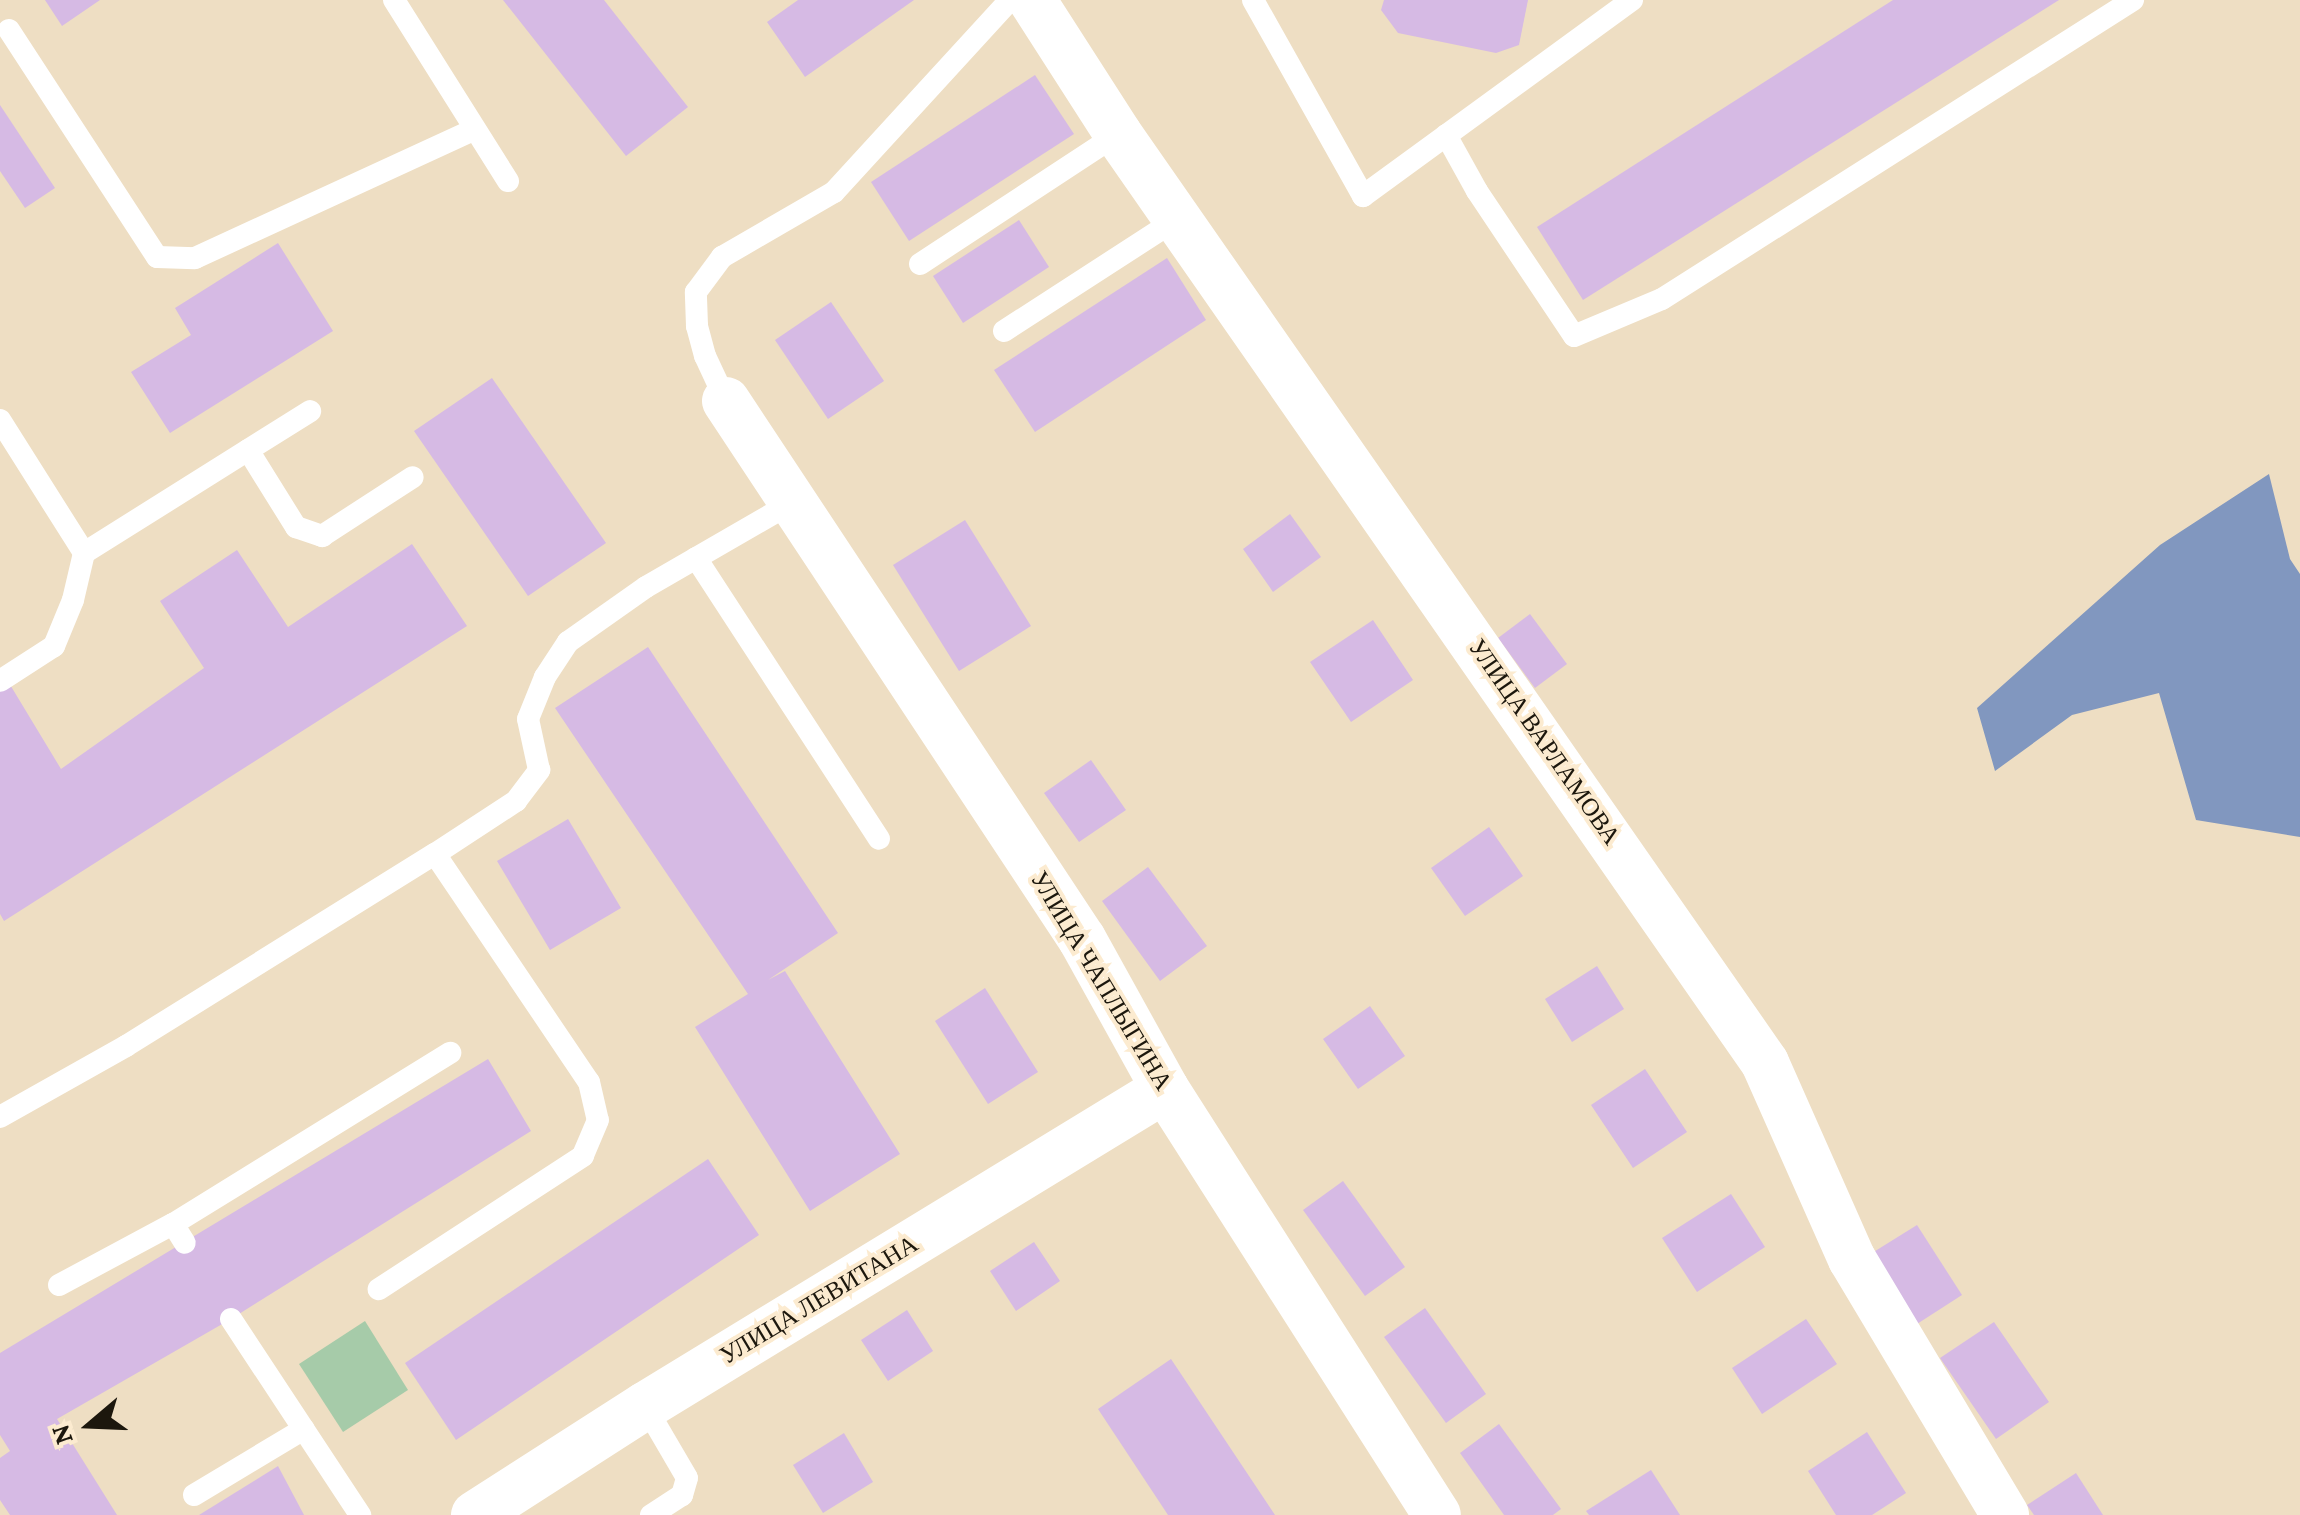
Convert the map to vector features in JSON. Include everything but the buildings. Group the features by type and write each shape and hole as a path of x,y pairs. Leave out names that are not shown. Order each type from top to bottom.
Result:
{"street":[{"name":"УЛИЦА ВАРЛАМОВА","path":"1032,0 1118,134 1765,1063 1852,1259 2005,1515"},
{"name":"УЛИЦА ЧАПЛЫГИНА","path":"726,401 1082,939 1165,1090 1437,1515"},
{"name":"УЛИЦА ЛЕВИТАНА","path":"483,1513 644,1406 1165,1090"}],"lane":[{"path":"394,0 508,182"},
{"path":"726,401 696,326 696,292 722,256 834,192 1010,0"},
{"path":"1253,0 1363,196 1632,0"},
{"path":"1446,135 1477,192 1574,336 1662,300 2134,0"},
{"path":"9,30 157,257 194,258 475,129"},
{"path":"920,264 1118,134"},
{"path":"1004,331 1178,218"},
{"path":"84,553 310,411"},
{"path":"0,420 84,553 74,600 54,646 0,681"},
{"path":"248,450 296,526 322,536 413,476"},
{"path":"0,1117 126,1046 516,801 538,770 528,718 545,676 568,642 696,558 792,502"},
{"path":"696,558 879,839"},
{"path":"380,1289 583,1156 598,1120 589,1082 435,854"},
{"path":"59,1285 178,1233 450,1053"},
{"path":"231,1319 360,1515"},
{"path":"644,1406 687,1478 682,1495 651,1515"},
{"path":"194,1495 304,1429"}],"green space":[{"path":"365,1321 408,1390 343,1432 299,1364"}],"water":[{"path":"2269,474 2290,559 2300,574 2300,837 2196,820 2159,693 2072,715 1995,771 1977,708 2160,545"}]}
